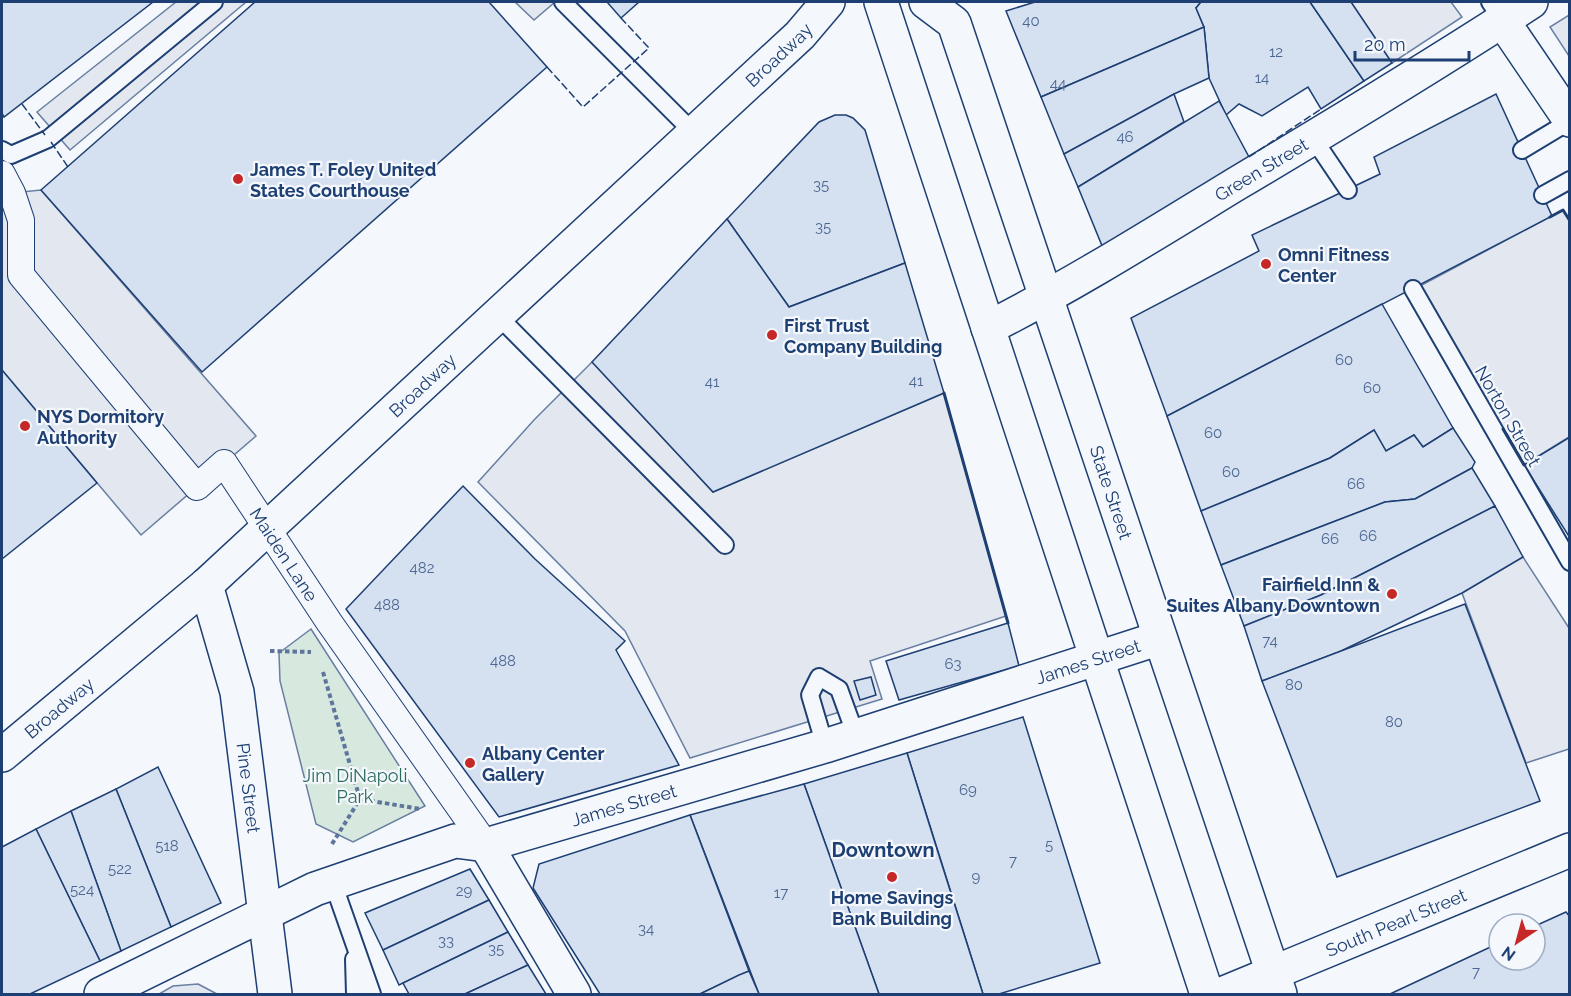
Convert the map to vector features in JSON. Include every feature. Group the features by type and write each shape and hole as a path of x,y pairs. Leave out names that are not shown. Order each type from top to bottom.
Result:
{"street":[{"name":"Broadway","path":"2,755 206,585 800,35 828,2"},
{"path":"880,2 1207,994"},
{"name":"State Street","path":"926,2 954,23 1276,984"},
{"name":"Green Street","path":"988,328 1046,298 1313,138 1496,11 1531,2"},
{"path":"1496,11 1569,120"},
{"name":"Maiden Lane","path":"2,174 12,193 21,220 21,275 197,487 224,463 328,622 486,845 574,994"},
{"name":"Pine Street","path":"206,585 237,692 275,994"},
{"name":"James Street","path":"101,994 315,889 455,841 486,845 825,746 1160,638"},
{"name":"South Pearl Street","path":"1222,994 1276,984 1569,850"}],"lane":[{"path":"2,150 11,154 48,139 214,2"},
{"path":"563,2 694,132"},
{"path":"1522,150 1569,120"},
{"path":"1313,138 1348,190"},
{"path":"1542,195 1569,180"},
{"name":"Norton Street","path":"1413,289 1569,562"},
{"path":"497,315 725,545"},
{"path":"825,746 810,695 819,677 839,689 856,736"},
{"path":"333,883 372,994"},
{"path":"354,943 355,994"}],"path":[{"path":"320,663 360,799 332,845"},
{"path":"360,799 422,810"}],"green space":[{"name":"Jim DiNapoli Park","path":"311,629 425,806 353,842 316,824 280,681 279,653"}],"shaded area":[{"path":"176,2 246,2 70,150 37,112"},
{"path":"515,2 555,2 534,20"},
{"path":"1351,2 1451,2 1462,17 1392,63"},
{"path":"1569,15 1569,56 1550,27"},
{"path":"2,189 12,193 41,190 256,436 141,535 2,370"},
{"path":"1563,210 1570,221 1569,437 1524,465 1418,287"},
{"path":"592,362 713,492 944,393 1006,616 870,661 882,699 690,758 625,631 478,482 534,420"},
{"path":"1523,557 1569,628 1569,749 1526,763 1462,593"},
{"path":"198,984 217,994 159,994 173,986"}],"building":[{"path":"2,2 153,2 4,117 2,113"},
{"name":"James T. Foley United States Courthouse","path":"255,2 489,2 547,67 202,372 41,190"},
{"path":"607,2 639,2 621,18"},
{"path":"1035,2 1201,2 1196,8 1204,27 1041,97 1006,11"},
{"path":"1201,2 1310,2 1364,81 1321,109 1308,87 1262,116 1239,104 1226,115 1209,78 1204,27 1196,8"},
{"path":"1310,2 1351,2 1392,63 1364,81"},
{"path":"1204,27 1209,78 1174,94 1064,154 1041,97"},
{"path":"1174,94 1184,122 1078,187 1064,154"},
{"path":"1496,94 1552,216 1167,416 1131,318 1259,251 1252,235 1380,174 1374,157"},
{"path":"1219,101 1249,157 1105,253 1078,187"},
{"path":"835,115 846,115 853,118 865,130 905,263 789,307 727,219 819,122"},
{"name":"First Trust Company Building","path":"727,219 789,307 905,263 944,393 713,492 592,362"},
{"path":"1382,304 1453,428 1423,447 1414,435 1386,451 1374,430 1330,458 1201,511 1167,416"},
{"name":"NYS Dormitory Authority","path":"2,370 97,483 2,559"},
{"path":"1453,428 1475,462 1472,468 1415,499 1385,502 1221,565 1201,511 1330,458 1374,430 1386,451 1414,435 1423,447"},
{"path":"1570,437 1570,538 1524,465"},
{"path":"1472,468 1495,506 1321,595 1244,626 1221,565 1385,502 1415,499"},
{"path":"463,486 535,559 625,641 616,650 679,765 499,817 346,609"},
{"name":"Fairfield Inn & Suites Albany Downtown","path":"1495,506 1523,557 1462,593 1341,651 1262,681 1244,626 1321,595"},
{"path":"1465,604 1540,801 1337,877 1262,681"},
{"path":"1008,623 1019,666 899,700 886,661"},
{"path":"871,677 876,695 860,700 854,681"},
{"path":"1023,717 1100,963 999,994 983,994 907,753"},
{"name":"Home Savings Bank Building","path":"907,753 983,994 879,994 804,784"},
{"path":"158,767 221,903 171,927 116,789"},
{"path":"804,784 879,994 759,994 690,815"},
{"path":"116,789 171,927 121,951 71,811"},
{"path":"71,811 121,951 100,961 36,829"},
{"path":"690,815 749,971 700,994 600,994 533,888 539,864"},
{"path":"36,829 100,961 30,994 2,994 2,847"},
{"path":"470,869 489,900 383,950 365,913"},
{"path":"489,900 508,932 399,985 383,950"},
{"path":"1566,912 1570,917 1570,994 1390,994 1487,949 1487,972 1547,972 1547,921"},
{"path":"508,932 528,965 465,994 409,994 403,983"},
{"path":"528,965 546,994 465,994"},
{"path":"749,971 759,994 700,994 739,975"}],"fence":[{"path":"547,67 583,107 649,48 621,18"},
{"path":"22,104 45,135"},
{"path":"1249,157 1321,109"},
{"path":"51,142 68,167"}],"wall":[{"path":"1550,217 1563,210 1570,221"},
{"path":"944,393 1008,623"},
{"path":"1503,429 1524,465"}],"place":[{"name":"James T. Foley United States Courthouse","path":"238,179"},
{"name":"Omni Fitness Center","path":"1266,264"},
{"name":"First Trust Company Building","path":"772,335"},
{"name":"NYS Dormitory Authority","path":"25,426"},
{"name":"Fairfield Inn & Suites Albany Downtown","path":"1392,594"},
{"name":"Albany Center Gallery","path":"470,763"},
{"name":"Home Savings Bank Building","path":"892,877"}],"district":[{"name":"Downtown","path":"883,850"}]}
